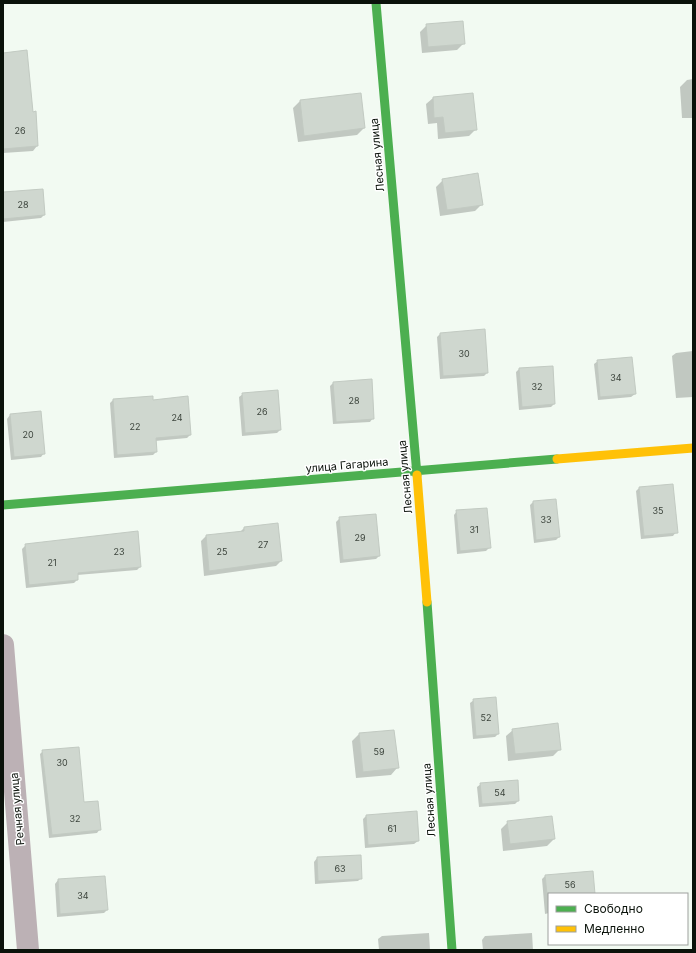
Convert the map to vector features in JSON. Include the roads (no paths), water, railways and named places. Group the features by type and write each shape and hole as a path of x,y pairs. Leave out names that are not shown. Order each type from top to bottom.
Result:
{"street":[{"name":"Лесная улица","path":"376,3 417,471 452,950"},
{"name":"улица Гагарина","path":"3,505 693,448"},
{"name":"Речная улица","path":"3,645 28,950"}]}
